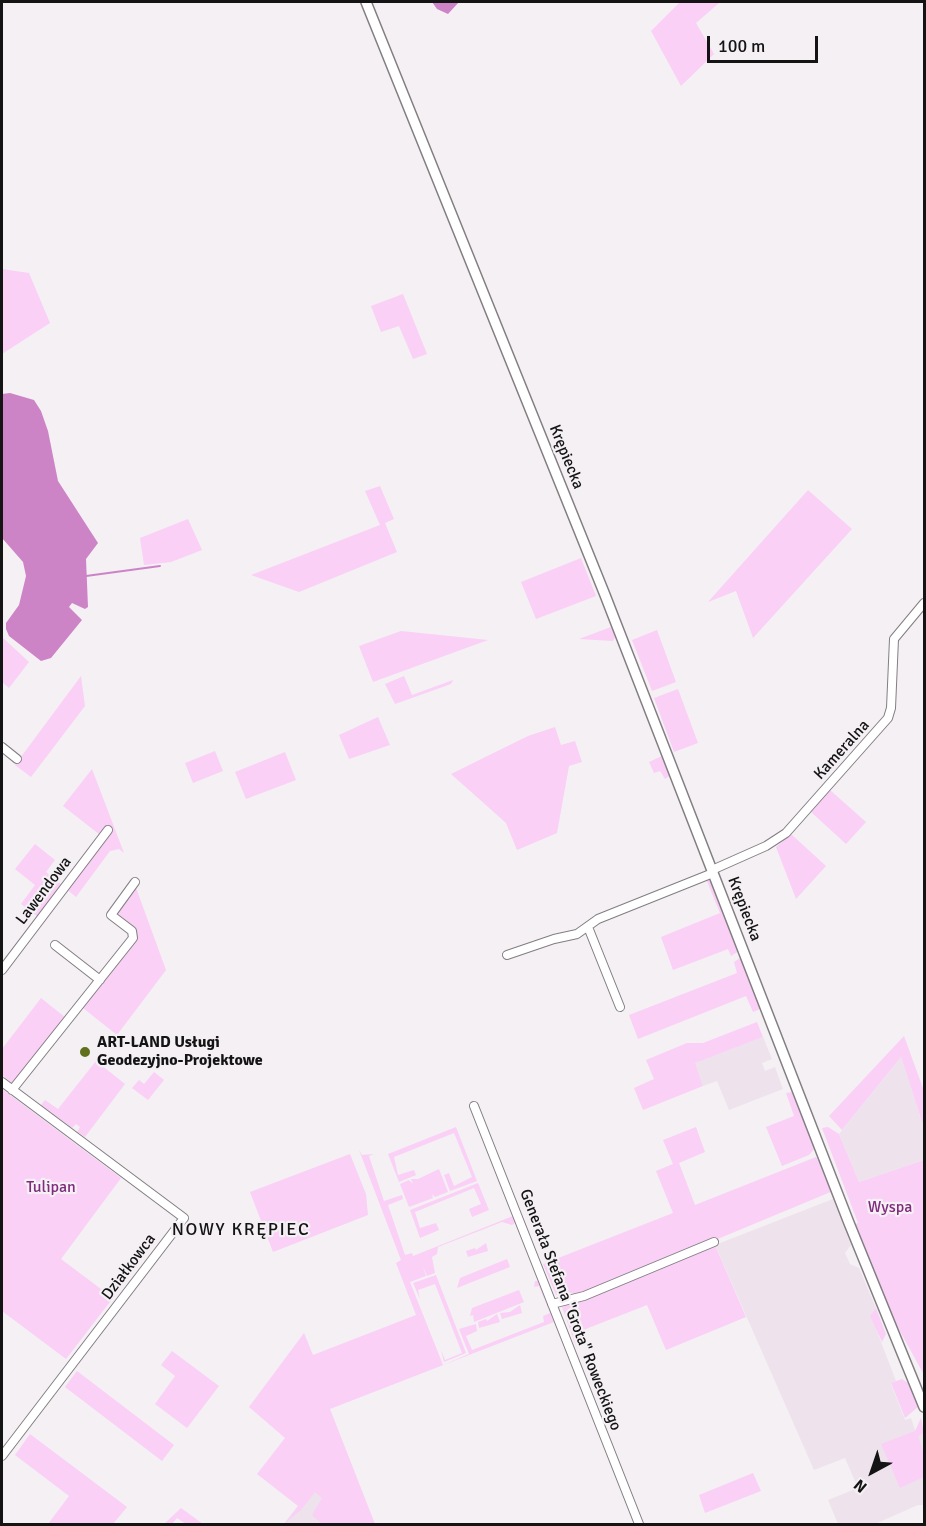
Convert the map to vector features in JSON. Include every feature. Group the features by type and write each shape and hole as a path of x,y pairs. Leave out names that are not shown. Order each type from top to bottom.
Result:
{"street":[{"name":"Krępiecka","path":"366,2 536,422 924,1407"},
{"name":"Kameralna","path":"507,955 554,939 577,934 598,919 713,871 786,834 888,718 891,708 894,639 924,603"},
{"path":"2,747 17,759"},
{"name":"Lawendowa","path":"2,970 108,830"},
{"path":"12,1090 134,938 132,931 111,915 135,882"},
{"path":"588,927 620,1006"},
{"path":"55,945 100,980"},
{"name":"Działkowca","path":"2,1082 184,1218 2,1456"},
{"name":"Generała Stefana \"Grota\" Roweckiego","path":"474,1106 639,1524"},
{"path":"552,1304 584,1296 714,1242"},
{"path":"901,1353 924,1393"}],"shaded area":[{"path":"432,2 459,2 448,14 437,9"},
{"path":"10,393 34,400 41,411 48,431 58,481 98,543 86,559 88,607 85,609 72,603 69,607 82,620 51,658 41,661 9,636 6,629 6,623 19,605 26,576 23,562 2,538 2,394"},
{"path":"763,1037 772,1059 762,1063 765,1071 775,1067 783,1089 729,1110 717,1081 703,1086 694,1063"},
{"path":"901,1057 924,1128 924,1160 859,1182 839,1134"},
{"path":"833,1199 851,1245 845,1253 850,1264 859,1268 876,1308 871,1316 896,1381 891,1384 905,1420 911,1418 915,1430 924,1432 924,1505 918,1505 875,1524 838,1524 828,1500 858,1488 845,1458 814,1470 715,1245"},
{"path":"343,1449 369,1524 284,1524 298,1506"}],"green space":[{"path":"680,2 719,3 696,23 714,54 681,86 651,31"},
{"path":"2,269 29,273 50,323 2,354"},
{"path":"403,294 427,354 413,359 399,326 381,332 371,306"},
{"path":"380,486 394,519 385,523 397,552 299,592 251,575 380,525 365,491"},
{"path":"808,490 852,529 753,638 736,591 708,602"},
{"path":"188,519 202,550 171,562 144,565 140,538"},
{"path":"581,558 596,596 536,619 521,582"},
{"path":"611,627 615,637 613,641 579,639"},
{"path":"657,630 676,682 652,691 632,640"},
{"path":"401,631 488,640 373,682 359,646"},
{"path":"2,637 29,662 9,688 2,682"},
{"path":"81,676 85,706 31,777 15,765"},
{"path":"404,676 412,695 453,680 451,684 395,704 385,684"},
{"path":"678,689 698,743 674,752 654,698"},
{"path":"378,717 390,745 349,759 339,735"},
{"path":"555,727 561,745 575,741 582,762 569,766 557,833 517,850 506,823 451,774 528,736"},
{"path":"215,751 223,771 193,783 185,763"},
{"path":"285,752 296,780 246,799 235,772"},
{"path":"664,755 671,775 665,779 660,771 654,773 649,762"},
{"path":"92,769 124,853 119,849 110,851 76,897 65,888 104,838 63,806"},
{"path":"830,790 866,822 846,844 811,812"},
{"path":"791,834 826,866 796,899 776,847"},
{"path":"35,844 55,860 46,872 62,885 38,917 21,904 35,885 15,869"},
{"path":"706,879 713,882 739,951 731,956 728,949 673,970 661,937 720,913"},
{"path":"135,885 166,970 117,1035 83,1008 137,937 135,930 119,917 118,912"},
{"path":"740,958 761,1004 760,1009 753,1012 746,996 638,1039 629,1015 737,973 734,962"},
{"path":"41,998 66,1018 14,1085 2,1075 2,1049"},
{"path":"757,1022 763,1037 695,1063 703,1086 643,1110 634,1088 654,1079 646,1060 687,1043 703,1043"},
{"path":"904,1036 924,1091 924,1128 901,1057 842,1130 829,1116"},
{"path":"96,1061 125,1084 85,1137 77,1132 80,1127 76,1124 72,1128 41,1105 45,1100 58,1109"},
{"path":"154,1072 164,1080 148,1100 132,1088 139,1080 144,1084"},
{"name":"Tulipan","path":"2,1089 121,1178 61,1259 113,1298 66,1359 2,1311"},
{"path":"792,1092 796,1095 816,1147 809,1155 782,1166 766,1127 794,1116 786,1093"},
{"path":"456,1127 477,1181 450,1191 444,1175 449,1173 454,1186 472,1177 454,1133 394,1157 398,1175 414,1170 416,1175 399,1182 388,1154"},
{"path":"696,1127 705,1152 679,1163 695,1205 816,1157 820,1160 833,1191 636,1273 628,1273 605,1282 598,1289 577,1295 568,1292 556,1295 543,1264 673,1213 656,1171 673,1164 663,1140"},
{"name":"Wyspa","path":"828,1127 839,1134 859,1182 924,1160 923,1373 890,1313 854,1225 858,1223 822,1128"},
{"path":"359,1150 362,1155 374,1154 369,1156 384,1201 402,1195 403,1199 388,1205 405,1255 412,1253 413,1256 513,1216 515,1223 512,1225 502,1222 438,1247 437,1254 432,1257 435,1273 427,1276 423,1267 426,1276 410,1282 443,1365 469,1354 459,1329 476,1324 477,1331 466,1336 472,1350 544,1322 543,1316 550,1313 539,1286 534,1287 535,1281 538,1281 554,1322 330,1409 375,1524 322,1524 312,1515 322,1498 315,1492 301,1510 284,1524 298,1506 257,1474 285,1438 249,1407 304,1333 313,1355 416,1315 396,1263 401,1260"},
{"path":"350,1154 366,1194 368,1215 273,1252 250,1192"},
{"path":"439,1169 448,1192 435,1197 432,1194 433,1198 409,1207 400,1184 409,1180 413,1184 411,1179 418,1179"},
{"path":"478,1183 489,1210 472,1217 469,1209 481,1204 474,1188 415,1212 420,1228 436,1223 439,1230 420,1238 410,1210"},
{"path":"486,1243 488,1251 468,1257 466,1251 475,1248 476,1250"},
{"path":"714,1243 746,1317 666,1350 647,1305 573,1334 577,1349 562,1307 680,1260"},
{"path":"507,1259 510,1267 457,1288 460,1278"},
{"path":"436,1275 466,1353 444,1362 441,1350 445,1360 462,1353 435,1284 418,1290 420,1299 413,1283"},
{"path":"519,1290 524,1302 474,1322 473,1315 470,1316 472,1308"},
{"path":"520,1305 522,1313 502,1319 500,1313 510,1312"},
{"path":"876,1308 886,1334 882,1342 870,1316"},
{"path":"497,1314 500,1322 479,1328 478,1322 486,1319 487,1321"},
{"path":"172,1351 219,1386 187,1428 155,1404 175,1376 161,1365"},
{"path":"77,1371 174,1445 162,1461 65,1387"},
{"path":"902,1379 908,1383 918,1407 905,1418 891,1383"},
{"path":"921,1418 924,1433 918,1436 924,1454 924,1477 900,1488 881,1444 915,1431"},
{"path":"30,1434 127,1507 113,1524 48,1524 69,1496 15,1455"},
{"path":"753,1473 761,1491 705,1513 699,1495"},
{"path":"181,1508 203,1524 186,1524 177,1518 172,1524 164,1524"}],"waterway":[{"path":"86,576 160,566"}],"place":[{"name":"ART-LAND Usługi Geodezyjno-Projektowe","path":"85,1052"}],"district":[{"name":"NOWY KRĘPIEC","path":"241,1230"}]}
